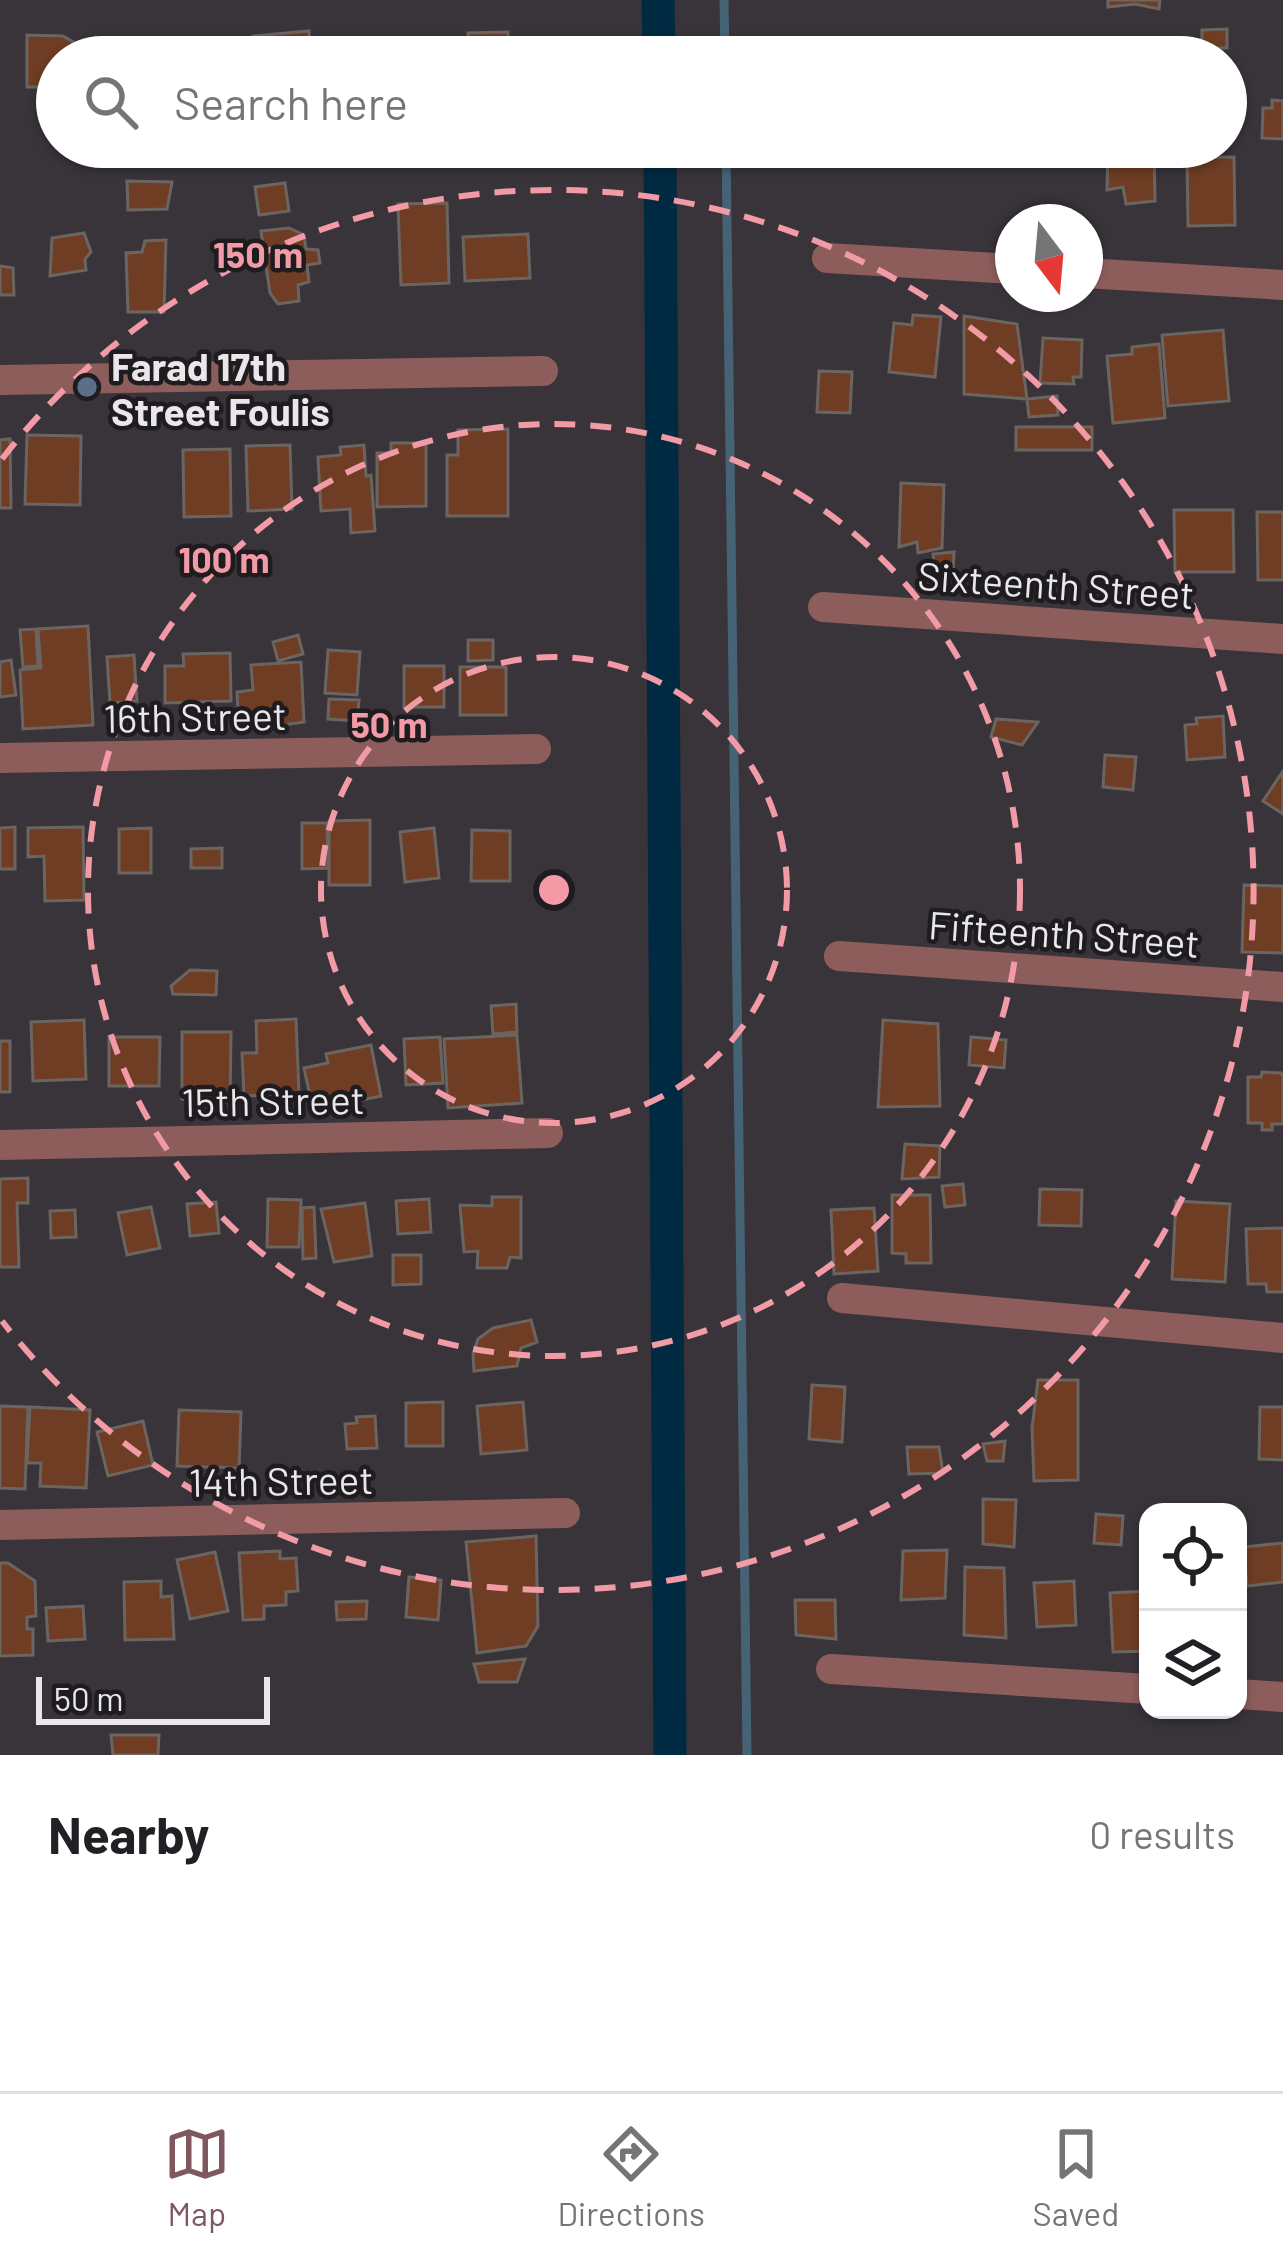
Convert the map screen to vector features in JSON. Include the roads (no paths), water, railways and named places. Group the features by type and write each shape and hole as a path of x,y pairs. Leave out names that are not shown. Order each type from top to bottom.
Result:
{"street":[{"path":"827,259 995,268"},
{"path":"1103,275 1283,285"},
{"path":"0,380 543,371"},
{"name":"Sixteenth Street","path":"824,607 1283,639"},
{"name":"16th Street","path":"0,758 536,749"},
{"name":"Fifteenth Street","path":"839,956 1283,987"},
{"name":"15th Street","path":"0,1145 548,1133"},
{"path":"842,1298 1283,1337"},
{"name":"14th Street","path":"0,1526 565,1513"},
{"path":"831,1669 1139,1688"},
{"path":"1247,1695 1283,1697"}],"waterway":[{"path":"658,0 659,36"},
{"path":"724,0 725,36"},
{"path":"660,168 670,1755"},
{"path":"726,168 747,1755"}],"place":[{"name":"Farad 17th Street Foulis","path":"87,387"}]}
